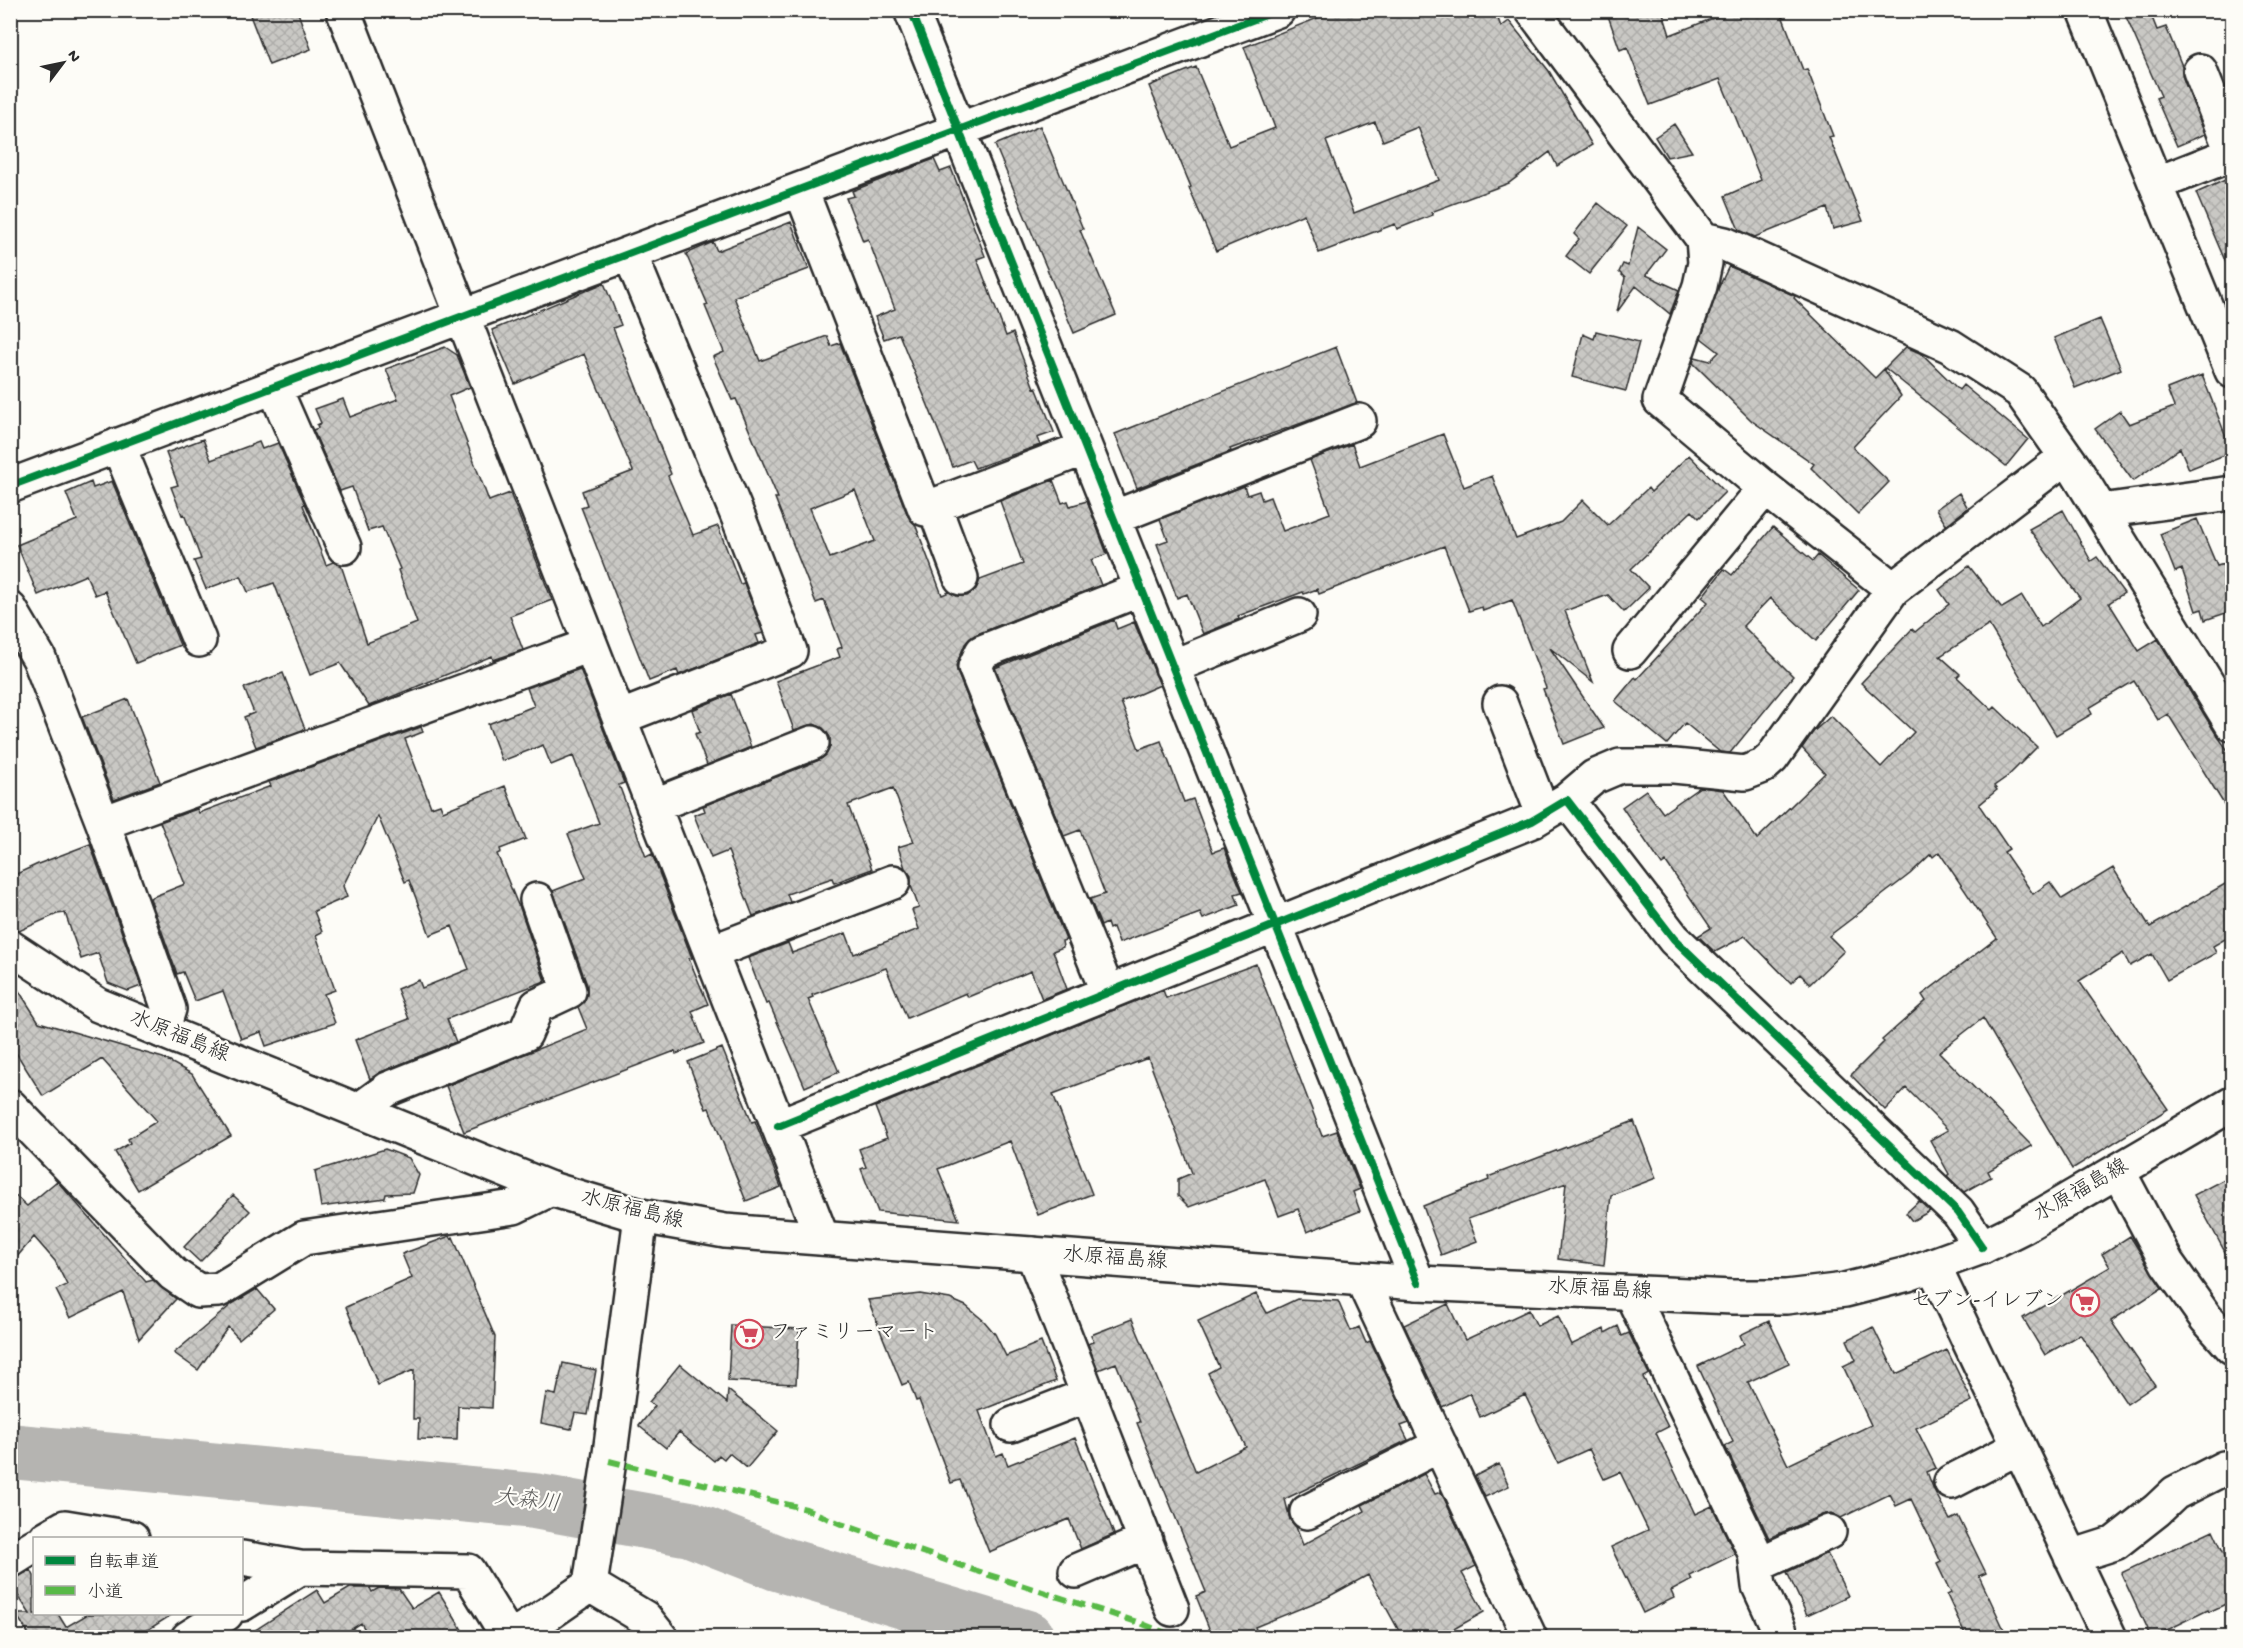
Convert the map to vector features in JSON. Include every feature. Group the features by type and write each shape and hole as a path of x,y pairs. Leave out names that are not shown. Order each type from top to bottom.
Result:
{"street":[{"path":"343,10 822,1238"},
{"path":"910,10 1418,1283"},
{"path":"10,486 1278,10"},
{"path":"1532,10 1703,239 1705,262 1700,286 1660,399 1765,488 1893,589"},
{"path":"2085,10 2232,371"},
{"path":"2156,184 2232,153 2200,71"},
{"path":"801,190 926,509 1085,448"},
{"path":"1703,239 1725,244 1950,346 2020,391 2066,457 2228,710"},
{"path":"619,718 790,651 739,519 630,254"},
{"path":"274,387 344,547"},
{"path":"1113,518 1359,421"},
{"path":"118,445 199,640"},
{"path":"778,1126 1532,821 1555,807 1594,777 1620,766 1674,766 1745,773 1763,766 1772,759 1893,589 2066,457"},
{"path":"1630,651 1765,488"},
{"path":"2101,512 2232,493"},
{"path":"934,506 961,578"},
{"path":"1108,993 975,667 982,651 1141,589"},
{"path":"10,609 39,658 103,823 169,1009 162,1031"},
{"path":"1173,667 1299,615"},
{"path":"103,823 590,645"},
{"path":"1500,703 1555,807 1674,939 1958,1212 1982,1247"},
{"path":"653,806 812,743"},
{"path":"712,952 893,882"},
{"path":"359,1110 388,1089 525,1034 537,1006 569,991 537,900"},
{"name":"水原福島線","path":"10,947 98,1005 551,1189 641,1216 725,1231 1418,1283 1733,1298 1786,1297 1845,1290 1908,1274 1982,1247 2022,1227 2232,1104"},
{"path":"10,1106 173,1274 198,1291 219,1290 304,1238 514,1207 551,1189"},
{"path":"2118,1170 2167,1263 2206,1318 2232,1347"},
{"path":"243,1557 300,1568 468,1571 509,1638 551,1612 591,1579 607,1477 641,1216"},
{"path":"1033,1254 1172,1609"},
{"path":"1932,1265 2110,1638"},
{"path":"1362,1279 1530,1638"},
{"path":"1631,1293 1755,1553 1759,1586 1783,1638"},
{"path":"1011,1425 1088,1395"},
{"path":"1307,1512 1440,1444"},
{"path":"1952,1482 2019,1447"},
{"path":"2071,1557 2115,1543 2157,1510 2175,1492 2224,1468"},
{"path":"49,1537 65,1527 121,1537"},
{"path":"1757,1564 1829,1532"},
{"path":"1076,1571 1146,1541"},
{"path":"10,1561 33,1547"},
{"path":"243,1603 300,1568"},
{"path":"591,1579 645,1618 661,1638"},
{"path":"188,1638 224,1615"}],"building":[{"path":"248,10 297,10 311,49 269,65"},
{"path":"1338,10 1495,10 1501,27 1509,21 1549,71 1592,145 1557,166 1550,152 1509,183 1431,212 1433,215 1397,229 1395,224 1319,253 1304,214 1216,251 1149,86 1196,67 1229,146 1275,128 1244,47","holes":["1375,122 1383,141 1418,127 1439,180 1354,213 1326,141"]},
{"path":"1606,10 1662,10 1670,35 1734,10 1780,10 1803,70 1807,69 1833,136 1829,137 1863,221 1833,229 1827,208 1755,237 1739,230 1725,196 1761,180 1720,79 1650,105 1627,47 1620,50"},
{"path":"2123,10 2149,10 2157,30 2166,27 2205,134 2177,146 2156,98 2161,96"},
{"path":"1674,124 1692,152 1667,157 1655,137"},
{"path":"1040,126 1116,315 1074,333 995,145"},
{"path":"934,159 940,172 951,168 985,256 977,259 1006,336 1013,333 1054,432 1037,438 1040,445 975,468 971,460 953,467 899,334 884,339 875,317 895,309 868,239 863,241 846,198 854,196 852,191"},
{"path":"2232,177 2232,277 2196,193"},
{"path":"1598,203 1627,226 1589,274 1566,256 1579,239 1574,234"},
{"path":"791,222 809,269 734,297 760,361 827,336 831,346 840,343 908,516 915,524 942,595 949,592 957,596 967,596 976,589 980,580 1023,564 1000,501 1053,480 1062,503 1068,501 1070,506 1087,501 1107,554 1091,560 1101,585 975,635 965,644 956,666 1066,940 1062,941 1063,947 1053,951 1067,989 1042,999 1031,971 968,997 966,993 907,1018 886,968 812,995 813,997 808,999 839,1072 805,1087 769,1003 766,1004 748,958 788,943 792,953 846,933 854,954 919,929 912,910 919,908 911,886 911,876 905,868 898,847 914,842 893,788 848,805 872,869 834,883 832,878 787,894 790,902 753,916 728,851 711,858 694,815 705,811 703,806 819,760 826,755 830,746 830,737 823,728 814,724 794,730 776,681 840,657 837,649 842,647 824,600 816,603 775,498 778,498 736,399 732,400 713,357 724,352 705,306 708,305 686,254 713,242 717,251","holes":["855,490 875,541 830,558 810,508"]},
{"path":"1638,227 1666,249 1646,275 1679,290 1670,314 1636,286 1617,312 1625,278 1619,272 1623,264 1628,266"},
{"path":"1729,266 1795,296 1794,298 1875,378 1884,369 1901,396 1853,447 1889,482 1858,514 1811,468 1814,464 1752,421 1693,363 1695,357 1710,361 1719,352 1701,338 1718,289"},
{"path":"604,283 621,325 613,328 671,474 668,476 693,535 718,526 740,584 744,583 763,633 756,635 759,643 679,675 677,670 649,681 581,507 587,505 582,491 633,471 584,354 515,384 492,330"},
{"path":"2100,319 2121,369 2075,388 2054,338"},
{"path":"1596,331 1639,342 1626,391 1572,377 1583,334 1594,339"},
{"path":"445,347 457,355 470,387 449,396 489,501 510,493 552,600 510,616 523,650 493,660 492,656 369,706 340,663 310,675 274,583 248,592 241,576 206,589 194,561 201,559 171,487 178,485 166,453 203,439 211,460 259,442 262,449 278,443 305,504 303,505 326,565 333,562 341,565 367,643 417,623 398,570 400,569 382,527 368,531 352,487 340,491 313,430 321,423 315,409 343,399 350,417 398,399 386,369"},
{"path":"1336,347 1357,403 1230,449 1231,451 1137,488 1115,434"},
{"path":"1906,347 1922,354 1959,390 1963,385 2028,439 2006,466 1885,368"},
{"path":"2202,375 2232,452 2189,469 2180,448 2133,481 2095,429 2120,411 2129,424 2174,407 2167,389"},
{"path":"1443,434 1464,487 1492,476 1516,539 1561,522 1583,500 1608,525 1648,488 1651,492 1689,455 1725,492 1699,518 1692,511 1631,569 1649,588 1624,612 1608,595 1565,611 1593,682 1550,648 1604,728 1564,744 1543,689 1546,688 1512,600 1483,611 1482,607 1469,611 1444,546 1319,594 1317,589 1304,594 1303,592 1238,616 1239,619 1203,634 1187,594 1177,598 1157,544 1168,540 1160,519 1244,486 1247,495 1259,491 1262,500 1270,497 1283,531 1330,513 1310,460 1352,444 1360,466"},
{"path":"112,481 180,645 136,663 105,591 95,595 86,575 38,595 17,545 77,520 66,493 91,482 93,488"},
{"path":"1959,493 1968,508 1946,525 1936,509"},
{"path":"2063,510 2091,561 2097,557 2124,593 2109,603 2139,651 2158,639 2232,756 2232,817 2168,714 2158,720 2134,681 2089,708 2092,714 2056,735 1989,625 1940,656 1960,674 1957,677 1992,710 1995,707 2037,747 2008,776 1994,786 1997,790 1979,805 2009,849 2004,852 2033,894 2050,882 2062,899 2113,868 2150,927 2232,880 2232,935 2213,946 2216,953 2167,980 2152,954 2130,966 2123,953 2079,981 2168,1109 2072,1169 1983,1018 1939,1052 2032,1146 1988,1171 1991,1177 1964,1192 1947,1176 1949,1174 1930,1140 1948,1130 1906,1088 1885,1110 1851,1075 1884,1042 1882,1040 1926,1001 1922,995 1997,938 1939,852 1933,857 1931,854 1910,874 1829,936 1844,951 1810,984 1800,974 1791,983 1745,936 1715,952 1698,936 1711,928 1666,862 1662,865 1622,807 1646,790 1663,813 1700,787 1723,790 1757,839 1825,773 1802,748 1813,732 1831,716 1881,767 1914,732 1861,683 1912,629 1915,632 1949,604 1939,590 1969,566 2002,608 2022,596 2041,627 2080,598 2029,529"},
{"path":"2197,519 2217,566 2224,564 2232,587 2232,611 2205,620 2202,609 2196,611 2182,569 2175,572 2160,534"},
{"path":"1773,527 1813,561 1818,555 1859,590 1816,641 1770,598 1743,626 1793,676 1730,753 1720,752 1685,723 1667,744 1615,701 1635,677 1637,679 1708,602 1702,597 1724,569 1732,575"},
{"path":"1114,620 1117,629 1134,622 1160,685 1121,702 1139,749 1161,741 1184,802 1193,799 1213,852 1224,848 1242,892 1235,894 1239,905 1203,919 1200,913 1119,943 1113,927 1109,929 1107,923 1101,926 1090,899 1105,894 1080,830 1064,836 995,668"},
{"path":"580,669 624,783 619,785 646,857 652,854 692,958 689,959 708,1004 692,1011 704,1043 676,1054 675,1051 464,1132 446,1086 587,1029 578,1007 584,1002 587,985 553,891 586,878 568,834 599,823 573,756 551,765 543,745 502,761 488,724 534,706 527,688"},
{"path":"283,673 305,729 256,747 244,717 254,713 244,688"},
{"path":"731,694 751,747 707,765 695,734 700,732 692,710"},
{"path":"128,699 160,782 114,799 82,717"},
{"path":"421,727 423,732 405,739 431,807 440,804 443,811 505,786 526,839 500,849 501,852 497,854 519,905 545,981 447,1019 456,1042 381,1072 370,1079 355,1040 409,1019 397,989 419,980 422,988 469,969 452,926 430,935 409,880 405,882 378,816 343,886 347,897 314,911 322,932 316,935 335,990 324,994 335,1023 266,1046 261,1032 241,1039 223,991 195,1001 183,972 177,974 150,898 185,884 160,822 197,809 199,813 271,786 269,782"},
{"path":"90,844 141,986 128,991 108,983 98,953 81,959 65,913 57,914 19,931 10,928 10,877"},
{"path":"1256,964 1322,1136 1337,1131 1360,1189 1353,1192 1360,1211 1307,1232 1298,1209 1279,1216 1265,1179 1189,1207 1178,1196 1178,1179 1192,1173 1148,1058 1053,1094 1092,1194 1038,1215 1010,1141 938,1169 959,1220 878,1212 861,1169 866,1167 859,1149 887,1138 875,1107 1163,990 1166,998"},
{"path":"10,977 39,1022 163,1058 192,1074 231,1136 138,1190 115,1152 130,1143 128,1139 157,1121 102,1059 43,1096 10,1043"},
{"path":"722,1048 752,1122 755,1121 781,1187 746,1201 688,1062"},
{"path":"1634,1121 1656,1178 1611,1195 1604,1265 1558,1259 1566,1183 1468,1219 1477,1241 1441,1255 1423,1206 1489,1180 1488,1177"},
{"path":"385,1149 409,1158 419,1175 413,1193 386,1194 385,1198 321,1207 315,1171"},
{"path":"2232,1175 2232,1265 2194,1195"},
{"path":"57,1181 146,1282 153,1280 176,1299 139,1339 123,1292 70,1318 56,1290 67,1285 55,1261 34,1237 10,1265 10,1191 27,1206"},
{"path":"233,1195 250,1211 200,1262 184,1247"},
{"path":"1919,1201 1930,1211 1912,1221 1906,1213"},
{"path":"450,1236 453,1237 495,1337 492,1408 458,1406 457,1440 418,1439 419,1419 413,1419 414,1370 378,1385 346,1307 412,1278 402,1254"},
{"path":"2130,1236 2162,1288 2111,1321 2155,1385 2127,1404 2080,1334 2045,1355 2023,1318 2110,1267 2102,1254"},
{"path":"257,1289 274,1309 239,1339 228,1327 198,1370 174,1353 232,1304"},
{"path":"920,1294 950,1299 966,1306 995,1334 1006,1356 1041,1342 1056,1381 979,1411 996,1456 1003,1453 1008,1465 1075,1438 1114,1534 1081,1549 1069,1519 989,1552 960,1480 951,1483 919,1400 916,1401 909,1382 902,1385 868,1300"},
{"path":"1256,1294 1267,1313 1297,1299 1338,1301 1351,1331 1359,1327 1366,1343 1370,1341 1409,1423 1401,1426 1408,1440 1285,1499 1290,1520 1296,1527 1303,1545 1365,1511 1362,1505 1424,1474 1435,1494 1441,1492 1476,1566 1462,1573 1484,1612 1438,1638 1403,1638 1368,1575 1326,1598 1255,1627 1259,1638 1213,1638 1196,1596 1206,1592 1137,1423 1140,1422 1116,1363 1098,1370 1088,1344 1094,1341 1091,1335 1132,1319 1196,1472 1246,1447 1208,1373 1219,1367 1198,1321"},
{"path":"1448,1304 1465,1340 1529,1310 1537,1326 1558,1316 1571,1345 1604,1329 1605,1333 1618,1326 1622,1336 1629,1333 1649,1374 1643,1377 1668,1427 1656,1433 1695,1514 1712,1506 1735,1554 1690,1576 1692,1580 1671,1591 1674,1598 1643,1613 1611,1547 1648,1530 1620,1472 1604,1479 1589,1449 1558,1463 1525,1395 1480,1417 1470,1393 1442,1407 1404,1325"},
{"path":"1769,1321 1789,1363 1748,1382 1788,1465 1871,1425 1843,1366 1856,1360 1847,1340 1873,1327 1896,1374 1947,1350 1972,1401 1916,1428 1936,1468 1927,1472 1934,1490 1950,1520 1958,1516 1986,1573 1979,1576 2008,1638 1967,1638 1947,1595 1951,1593 1937,1564 1941,1562 1911,1499 1896,1506 1890,1494 1841,1518 1831,1513 1822,1515 1769,1538 1725,1446 1733,1442 1698,1366 1744,1344 1740,1335"},
{"path":"731,1325 799,1329 796,1384 728,1381"},
{"path":"563,1363 596,1370 588,1415 575,1413 571,1429 541,1423 546,1393 556,1395"},
{"path":"680,1364 727,1403 728,1390 778,1431 747,1468 729,1453 724,1459 719,1455 714,1461 679,1432 666,1448 639,1426 655,1406 649,1402"},
{"path":"1499,1464 1509,1486 1485,1497 1475,1476"},
{"path":"2213,1530 2232,1571 2232,1601 2151,1638 2121,1573"},
{"path":"1827,1553 1848,1596 1807,1615 1787,1572"},
{"path":"31,1570 33,1574 33,1615 59,1615 66,1627 86,1615 171,1615 135,1638 31,1638 16,1614 30,1614 10,1580"},
{"path":"350,1588 370,1588 372,1592 379,1588 399,1589 412,1608 439,1592 467,1638 370,1638 361,1623 338,1638 243,1638 317,1590 325,1603"}],"waterway":[{"name":"大森川","path":"10,1451 534,1501 690,1529 777,1563 1027,1638"}],"marked path":[{"path":"609,1461 806,1509 841,1524 986,1574 1140,1623 1178,1638"}],"cycle path":[{"path":"911,10 1418,1283"},
{"path":"10,486 1278,10"},
{"path":"778,1126 1532,821 1567,800 1674,939 1958,1212 1982,1247"}],"place":[{"name":"セブン-イレブン","path":"2085,1302"},
{"name":"ファミリーマート","path":"749,1334"}]}
